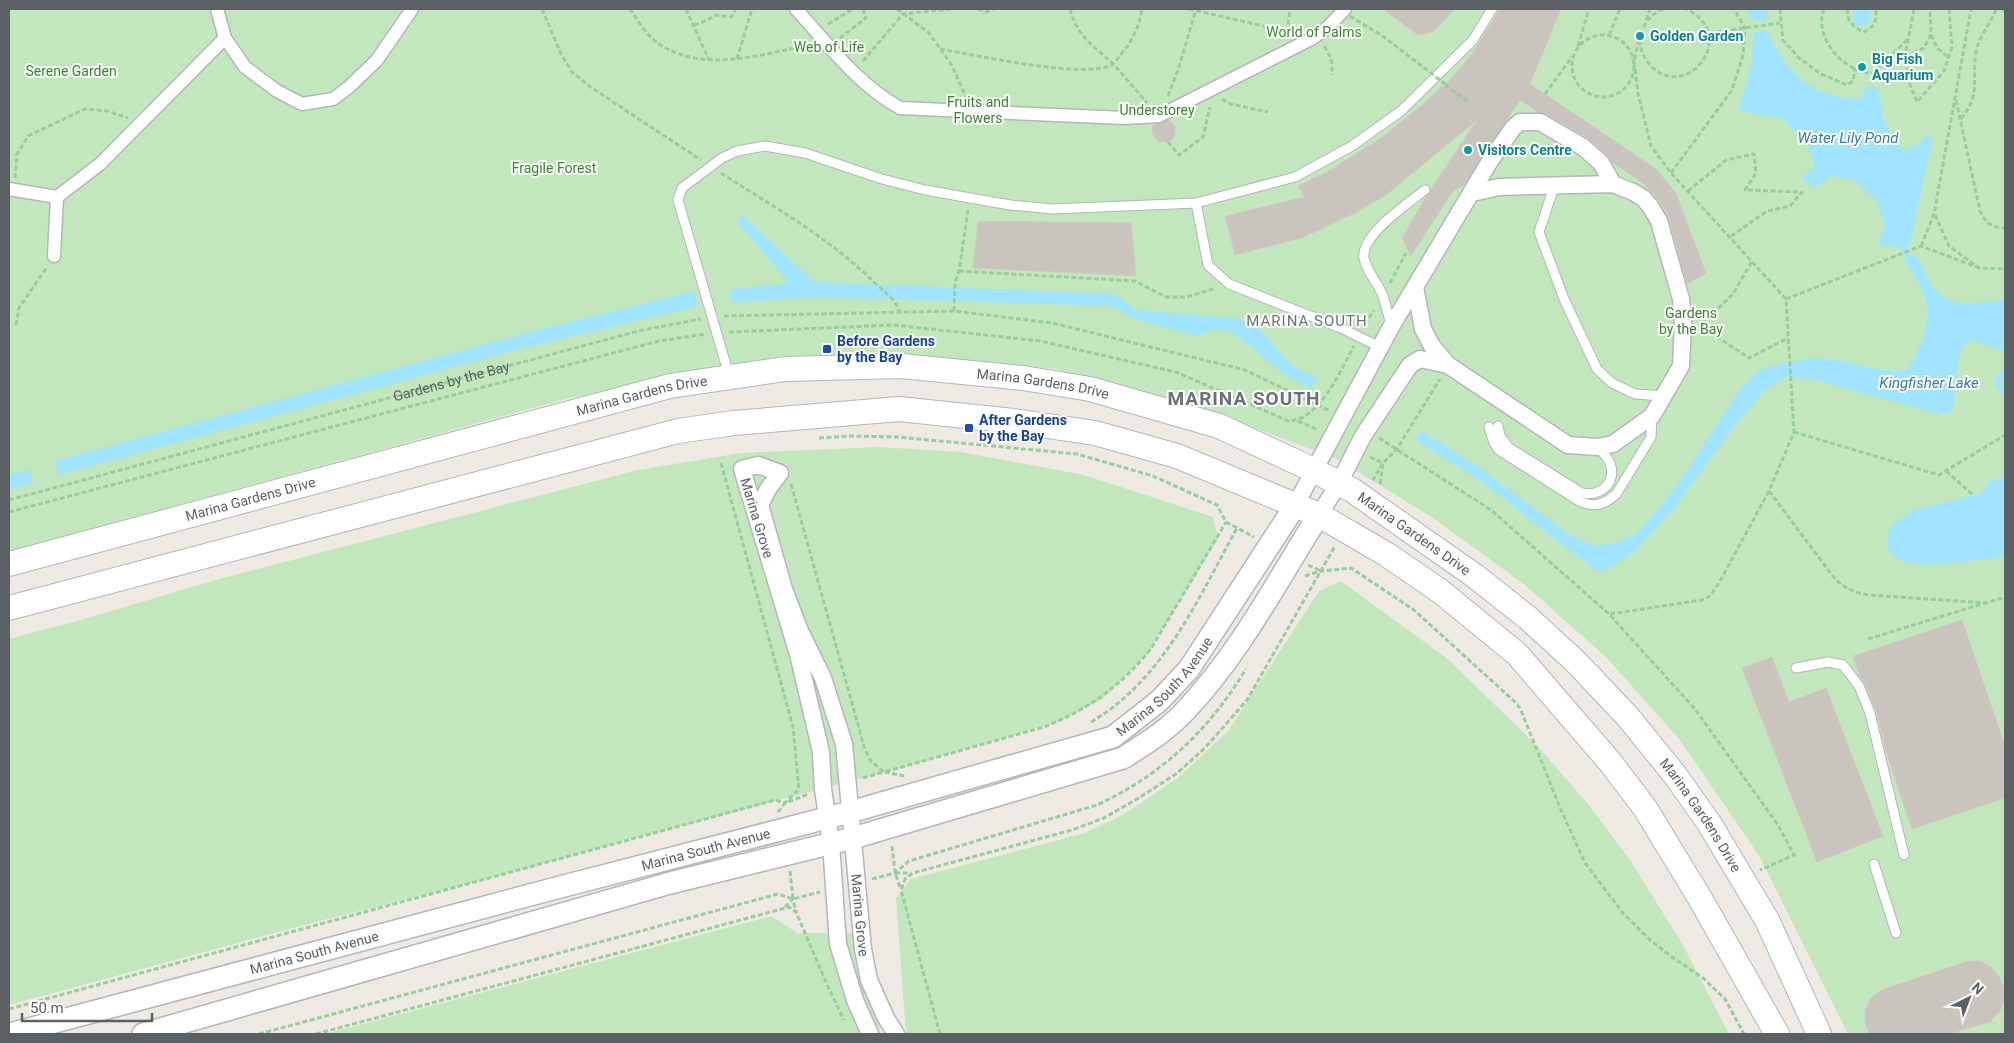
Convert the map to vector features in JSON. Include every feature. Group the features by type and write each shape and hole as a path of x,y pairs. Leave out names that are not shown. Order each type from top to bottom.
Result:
{"main road":[{"name":"Marina Gardens Drive","path":"9,564 670,386 785,369 901,366 1023,378 1090,390 1219,426 1315,470 1364,496 1491,588 1528,618 1576,662 1628,717 1675,775 1710,823 1766,920 1818,1034"},
{"path":"9,608 678,431 734,423 899,409 1013,421 1095,433 1120,439 1177,456 1319,515 1386,554 1440,591 1517,654 1610,762 1645,808 1696,892 1777,1034"}],"street":[{"path":"217,9 225,38 245,67 277,91 302,104 333,99 349,87 377,60 412,9"},
{"path":"796,9 854,72 884,99 900,108 1125,118 1159,116 1210,92 1316,36 1348,12"},
{"path":"12,190 57,197 100,164 225,38"},
{"path":"1295,506 1380,347 1490,161 1513,128 1520,122 1540,122 1582,147 1601,163 1613,184"},
{"path":"1416,288 1423,328 1432,346 1448,365 1568,445 1598,447 1613,444 1652,416 1664,396 1681,366 1683,322 1681,299 1659,221 1643,198 1613,184 1498,186 1472,193"},
{"path":"54,256 57,197"},
{"path":"1319,515 1339,483 1363,436 1410,364 1420,359 1448,365"},
{"name":"Marina Grove","path":"870,1034 854,1000 838,944 831,843 821,752 798,654 742,469 758,465 780,473 768,489 760,505 784,589 800,631 823,678 844,744 863,949 869,980 886,1018 896,1034"},
{"name":"Marina South Avenue","path":"10,1034 550,889 850,812 1113,737 1159,701 1189,669 1295,506"},
{"name":"Marina South Avenue","path":"144,1034 670,883 853,838 1123,758 1154,738 1186,711 1212,680 1240,640 1319,515"}],"lane":[{"path":"728,378 726,365 715,332 678,196 682,188 709,166 737,152 765,146 805,153 882,179 970,200 1053,209 1196,203 1295,177 1352,146 1401,111 1473,40 1492,9"},
{"path":"1555,184 1539,232 1564,299 1597,369 1612,383 1634,394 1664,396"},
{"path":"1392,327 1382,296 1364,256 1365,247 1371,236 1404,205 1424,190"},
{"path":"1196,203 1208,265 1229,284 1341,328 1380,347"},
{"path":"1598,447 1610,463 1611,475 1609,484 1600,492 1592,495 1582,493 1508,446 1494,427 1494,443 1499,450 1588,506 1600,505 1609,501 1616,493 1651,437 1652,416"},
{"path":"1796,668 1828,662 1842,665 1859,686 1870,713 1904,855"},
{"path":"1874,864 1896,933"}],"path":[{"path":"542,9 561,54 572,72 589,86 709,166"},
{"path":"630,9 639,23 658,44 683,57 710,60 737,59 828,44 866,18 863,9"},
{"path":"686,9 710,60"},
{"path":"694,25 716,15 731,17 736,9"},
{"path":"737,59 752,9"},
{"path":"817,32 853,9"},
{"path":"897,9 929,32 951,64 972,110"},
{"path":"854,72 903,14 950,9"},
{"path":"978,9 986,12 994,9"},
{"path":"1070,9 1074,25 1084,38 1113,64 1159,116 1179,67 1196,10"},
{"path":"940,49 1034,65 1090,69 1113,64 1131,42 1140,24 1142,9"},
{"path":"1190,9 1287,32 1316,36 1332,58 1331,76"},
{"path":"1287,32 1290,9"},
{"path":"1545,94 1572,57 1589,9"},
{"path":"1609,35 1620,9"},
{"path":"1572,57 1571,68 1574,78 1581,89 1592,96 1604,98 1617,94 1627,86 1633,75 1640,34 1650,9"},
{"path":"1646,21 1656,12 1664,9"},
{"path":"1640,34 1640,48 1646,61 1656,71 1669,76 1683,76 1696,70 1705,59 1710,45 1709,33 1700,17 1686,9"},
{"path":"1671,173 1732,90 1743,55 1745,28 1734,9"},
{"path":"1780,9 1783,40 1799,58 1821,74 1847,85 1853,81 1855,68"},
{"path":"1824,9 1821,25 1825,41 1839,57 1864,73 1873,73 1908,39"},
{"path":"1848,9 1846,13 1853,27 1863,32 1870,29 1876,20 1876,9"},
{"path":"1914,9 1906,56 1907,77 1917,102 1944,71 1952,47 1949,9"},
{"path":"1930,9 1931,34 1937,48 1948,57"},
{"path":"1921,246 1934,214 1971,9"},
{"path":"1960,120 1973,97 1976,80 1976,50 1996,9"},
{"path":"2002,9 2005,12"},
{"path":"1348,12 1384,36 1469,102"},
{"path":"1709,33 1780,23"},
{"path":"1906,56 1924,48 1931,34"},
{"path":"1577,47 1595,35 1609,35 1621,40 1630,50 1651,146 1671,173 1786,299 1792,382 1794,432 1769,491 1715,590 1710,596 1694,602 1609,614"},
{"path":"1168,142 1179,156 1203,137 1210,112 1210,92"},
{"path":"1956,97 1980,211 1988,223 1994,227 2005,228"},
{"path":"1226,102 1268,112"},
{"path":"12,190 15,182 17,154 28,136 86,109 107,110 141,123"},
{"path":"1688,191 1726,160 1754,154 1756,173 1745,190 1802,192 1790,206 1767,211 1730,238"},
{"name":"Gardens by the Bay","path":"9,500 632,332 712,316 900,313 897,304 864,272 819,236 709,166"},
{"path":"954,309 955,282 959,271 970,200"},
{"path":"1934,214 1949,246 1979,268"},
{"path":"1786,299 1921,246 1979,268 2005,269"},
{"path":"1386,290 1406,253"},
{"path":"16,325 19,308 54,256"},
{"path":"1752,261 1733,294 1703,326 1749,358 1788,338"},
{"path":"959,271 1135,281 1166,297 1187,297 1229,284"},
{"path":"1365,324 1374,309"},
{"path":"1319,406 1354,346"},
{"path":"1398,449 1448,365"},
{"path":"1794,432 1939,475 2005,435"},
{"path":"828,438 898,437 1077,454 1152,476 1217,505 1226,522 1237,528 1178,635 1150,673 1128,695 1105,714 1086,725"},
{"path":"9,1009 775,800 784,803 799,789 793,727 722,463"},
{"path":"1946,470 1972,494"},
{"path":"791,482 865,750 871,761 884,772 911,777"},
{"path":"1769,491 1835,579 1845,588 1857,593 1870,595 1986,603"},
{"path":"884,772 1044,727 1064,719 1118,685 1138,665 1152,647 1226,522"},
{"path":"940,1034 895,873 913,873 1072,830 1104,818 1168,780 1205,748 1246,700 1321,571 1351,568 1414,610 1520,708 1561,810 1585,863 1623,913 1649,939 1703,978 1725,999 1744,1034"},
{"path":"1868,640 2005,597"},
{"path":"901,890 905,880 913,873"},
{"path":"259,1034 778,894 792,899"},
{"path":"785,908 792,899"},
{"path":"792,899 829,989 846,1024"},
{"path":"316,1034 785,908 793,909 796,912"}],"green space":[{"name":"Gardens by the Bay","path":"9,9 2005,9 2005,1034 1848,1034 1760,857 1680,740 1606,657 1525,585 1436,520 1339,460 1207,410 1055,369 902,355 741,364 566,399 9,551"},
{"path":"879,447 961,452 1084,475 1213,517 1218,539 1149,651 1103,699 1057,722 900,768 9,1005 9,639 88,618 212,581 638,470 741,453"},
{"path":"1341,581 1449,660 1541,750 1588,804 1630,860 1683,945 1729,1034 906,1034 896,898 911,879 1085,833 1124,814 1178,778 1228,731 1319,591"},
{"path":"772,916 797,933 869,933 880,1034 325,1034"}],"water":[{"path":"1747,9 1769,9 1766,21 1750,19"},
{"path":"1853,9 1870,9 1871,19 1866,25 1860,26 1854,23"},
{"name":"Water Lily Pond","path":"1767,31 1777,50 1790,68 1805,82 1815,88 1833,95 1860,99 1865,89 1873,86 1878,90 1884,122 1904,152 1928,135 1933,137 1910,245 1882,247 1878,242 1885,224 1877,201 1853,180 1831,176 1815,187 1800,179 1815,166 1807,142 1782,118 1738,111 1751,69 1754,32"},
{"path":"742,215 815,282 1114,294 1136,310 1233,318 1245,321 1262,332 1281,354 1297,368 1319,378 1310,388 1284,375 1230,331 1215,329 1197,336 1134,319 1111,306 811,297 732,303 729,290 789,283 736,221"},
{"name":"Kingfisher Lake","path":"1916,256 1939,294 1950,301 1983,303 2005,300 2005,352 1972,340 1962,347 1958,362 1953,410 1944,415 1817,380 1788,376 1764,391 1730,432 1673,511 1632,554 1608,569 1600,571 1591,567 1479,480 1415,440 1422,431 1480,468 1573,537 1595,546 1614,543 1635,535 1676,487 1742,386 1760,370 1783,363 1814,358 1846,362 1875,369 1905,371 1920,346 1924,336 1927,317 1925,297 1919,283 1904,259"},
{"path":"695,291 698,306 525,348 59,475 55,461 538,330"},
{"path":"29,469 33,483 9,490 9,475"},
{"path":"2005,477 2005,557 1934,565 1905,563 1889,553 1887,538 1891,525 1914,510 1980,494 1989,481"}],"building":[{"path":"1383,9 1455,9 1433,32 1418,35"},
{"path":"1500,9 1561,9 1530,84 1656,169 1676,193 1706,273 1687,284 1668,216 1658,199 1643,183 1612,162 1588,138 1545,113 1538,112 1520,100 1464,185 1453,191 1411,256 1402,238 1431,189 1477,120 1386,195 1355,213 1302,238 1235,255 1225,216 1304,197 1298,186 1327,172 1381,138 1442,86 1444,87 1474,51"},
{"path":"1169,120 1175,126 1174,138 1168,142 1159,142 1152,133 1153,125"},
{"path":"978,221 1131,223 1136,276 973,268"},
{"path":"1962,620 2005,746 2005,798 1912,829 1887,755 1876,711 1865,684 1860,677 1853,656"},
{"path":"1772,657 1789,702 1826,688 1883,836 1817,862 1742,668"},
{"path":"1968,961 1980,961 1991,967 2000,978 2004,988 2004,1000 2000,1011 1990,1022 1949,1034 1870,1034 1865,1025 1865,1011 1870,999 1881,990"}],"waterway":[{"path":"1902,245 1909,258"},
{"path":"2005,370 1996,382 2005,393"}],"place":[{"name":"Golden Garden","path":"1640,36"},
{"name":"Big Fish Aquarium","path":"1862,67"},
{"name":"Visitors Centre","path":"1468,150"},
{"name":"Before Gardens by the Bay","path":"827,349"},
{"name":"After Gardens by the Bay","path":"969,428"}],"district":[{"name":"MARINA SOUTH","path":"1307,321"},
{"name":"MARINA SOUTH","path":"1244,398"}],"park label":[{"name":"World of Palms","path":"1314,32"},
{"name":"Web of Life","path":"829,47"},
{"name":"Serene Garden","path":"71,71"},
{"name":"Fruits and Flowers","path":"978,110"},
{"name":"Understorey","path":"1157,110"},
{"name":"Fragile Forest","path":"554,168"}]}
